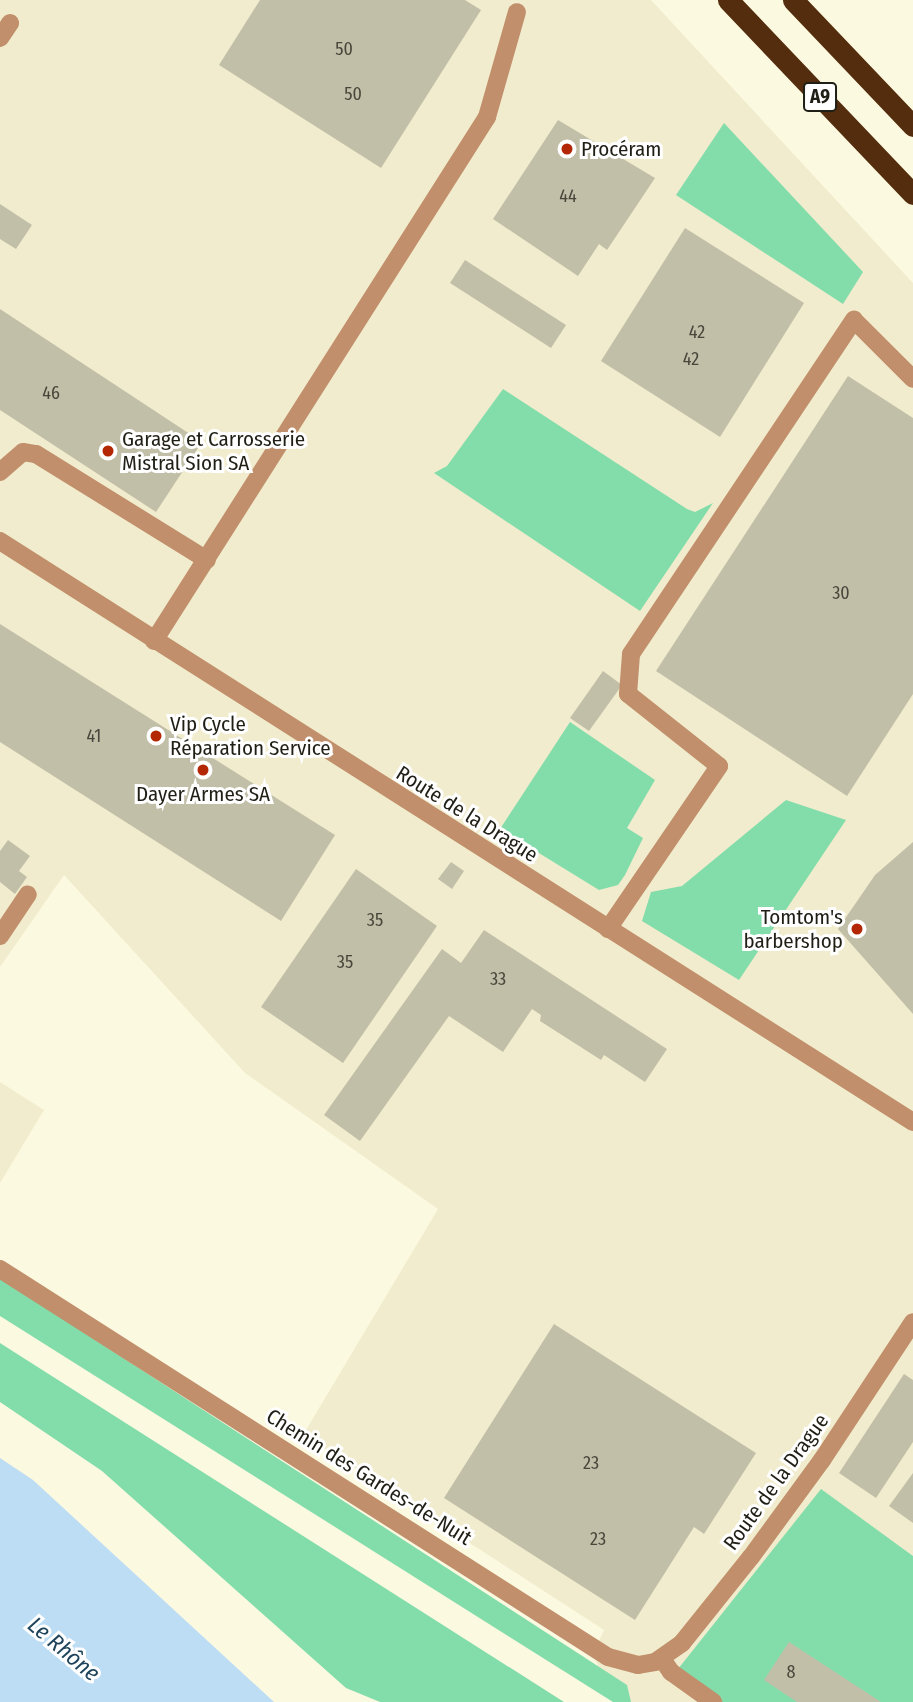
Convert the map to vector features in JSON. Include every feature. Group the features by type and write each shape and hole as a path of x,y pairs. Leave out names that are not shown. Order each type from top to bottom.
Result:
{"highway":[{"name":"A9","path":"728,0 913,194"},
{"name":"A9","path":"793,0 913,126"}],"street":[{"path":"155,641 487,117 517,12"},
{"path":"608,929 719,766 628,694 631,654 854,320 913,379"},
{"path":"0,472 23,452 36,454 207,560"},
{"name":"Route de la Drague","path":"0,541 913,1122"},
{"path":"0,936 28,894"},
{"name":"Chemin des Gardes-de-Nuit","path":"0,1269 608,1657 638,1665 662,1658"},
{"name":"Route de la Drague","path":"662,1658 682,1643 759,1546 913,1322"},
{"path":"662,1658 679,1678 713,1702"}],"shaded area":[{"path":"0,0 651,0 913,283 913,1702 613,1702 593,1654 604,1630 303,1435 438,1209 245,1073 64,875 0,967"},
{"path":"0,1082 44,1110 0,1183"}],"green space":[{"path":"724,123 863,272 843,304 676,195"},
{"path":"503,389 687,509 695,512 713,503 640,611 434,473 447,466"},
{"path":"570,722 655,780 627,828 643,838 625,875 618,885 599,890 500,829"},
{"path":"786,800 846,820 739,980 642,921 651,892 682,886"},
{"path":"0,1278 627,1685 631,1702 613,1702 0,1316"},
{"path":"0,1343 564,1702 380,1702 346,1688 102,1471 0,1402"},
{"path":"821,1489 913,1556 913,1702 721,1702 678,1669"}],"water":[{"name":"Le Rhône","path":"0,1458 33,1480 274,1702 0,1702"}],"building":[{"path":"260,0 465,0 481,10 381,168 219,65"},
{"path":"558,120 655,178 607,250 599,244 578,276 493,219"},
{"path":"0,204 32,225 16,249 0,239"},
{"path":"685,228 804,303 720,437 601,361"},
{"path":"465,260 566,325 551,348 450,283"},
{"path":"0,309 202,442 156,512 0,410"},
{"path":"848,376 913,418 913,694 847,796 656,671"},
{"path":"0,624 335,835 281,921 0,742"},
{"path":"603,671 622,685 589,731 570,718"},
{"path":"8,840 30,856 19,871 27,877 15,894 0,882 0,851"},
{"path":"913,842 913,1014 838,929 875,875"},
{"path":"451,862 464,871 452,889 438,879"},
{"path":"356,869 437,926 343,1063 261,1007"},
{"path":"484,930 667,1049 645,1082 604,1055 601,1060 540,1021 541,1015 532,1009 503,1052 449,1016 360,1141 324,1115 442,949 461,963"},
{"path":"554,1324 756,1453 704,1534 694,1527 635,1620 444,1498"},
{"path":"904,1374 913,1380 913,1442 876,1498 839,1473"},
{"path":"913,1473 913,1523 889,1506"},
{"path":"789,1642 881,1702 797,1702 764,1680"}],"place":[{"name":"Procéram","path":"567,149"},
{"name":"Garage et Carrosserie Mistral Sion SA","path":"108,451"},
{"name":"Vip Cycle Réparation Service","path":"156,736"},
{"name":"Dayer Armes SA","path":"203,770"},
{"name":"Tomtom's barbershop","path":"857,929"}]}
